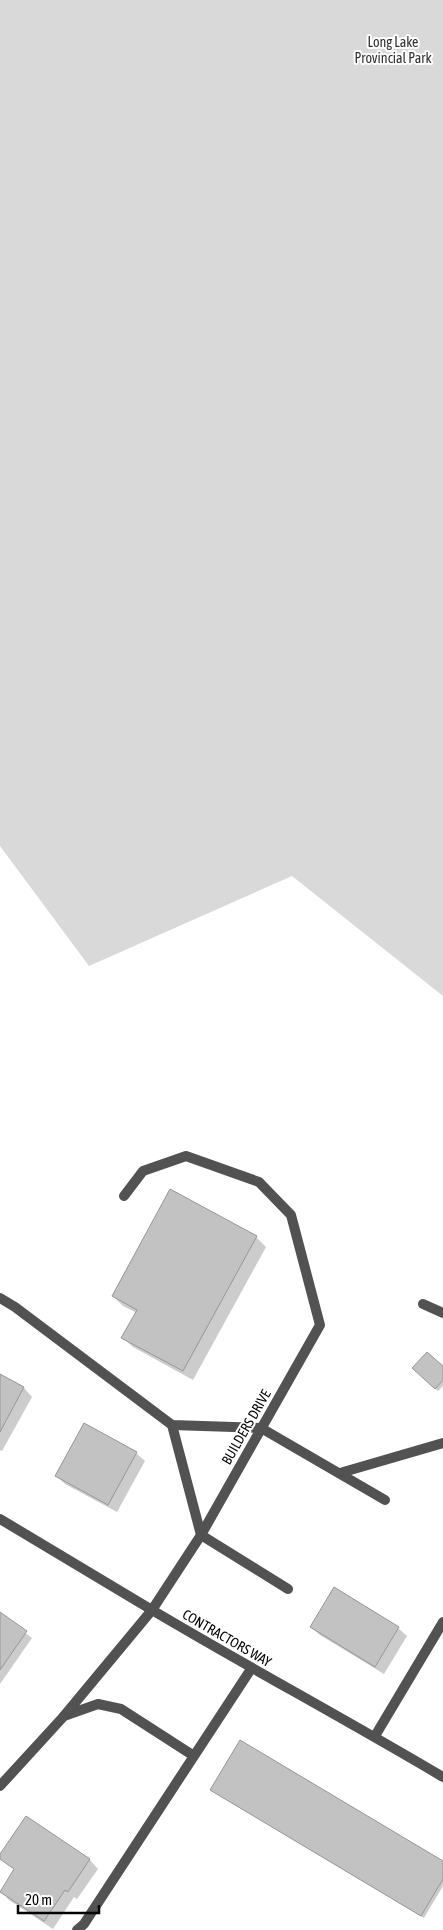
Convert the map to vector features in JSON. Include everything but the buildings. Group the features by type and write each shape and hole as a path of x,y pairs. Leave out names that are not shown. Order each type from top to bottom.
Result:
{"street":[{"name":"BUILDERS DRIVE","path":"0,1786 64,1716 152,1610 201,1535 320,1325 291,1215 259,1182 186,1156 144,1171 124,1196"},
{"path":"0,1298 15,1307 172,1425 261,1428 385,1500"},
{"path":"423,1304 443,1313"},
{"path":"172,1425 201,1535 288,1589"},
{"path":"340,1473 443,1443"},
{"name":"CONTRACTORS WAY","path":"0,1519 251,1668 375,1736 443,1776"},
{"path":"375,1736 443,1622"},
{"path":"77,1930 84,1924 251,1668"},
{"path":"64,1716 98,1704 121,1709 194,1756"}],"green space":[{"name":"Long Lake Provincial Park","path":"0,0 443,0 443,996 292,876 89,966 0,846"}]}
